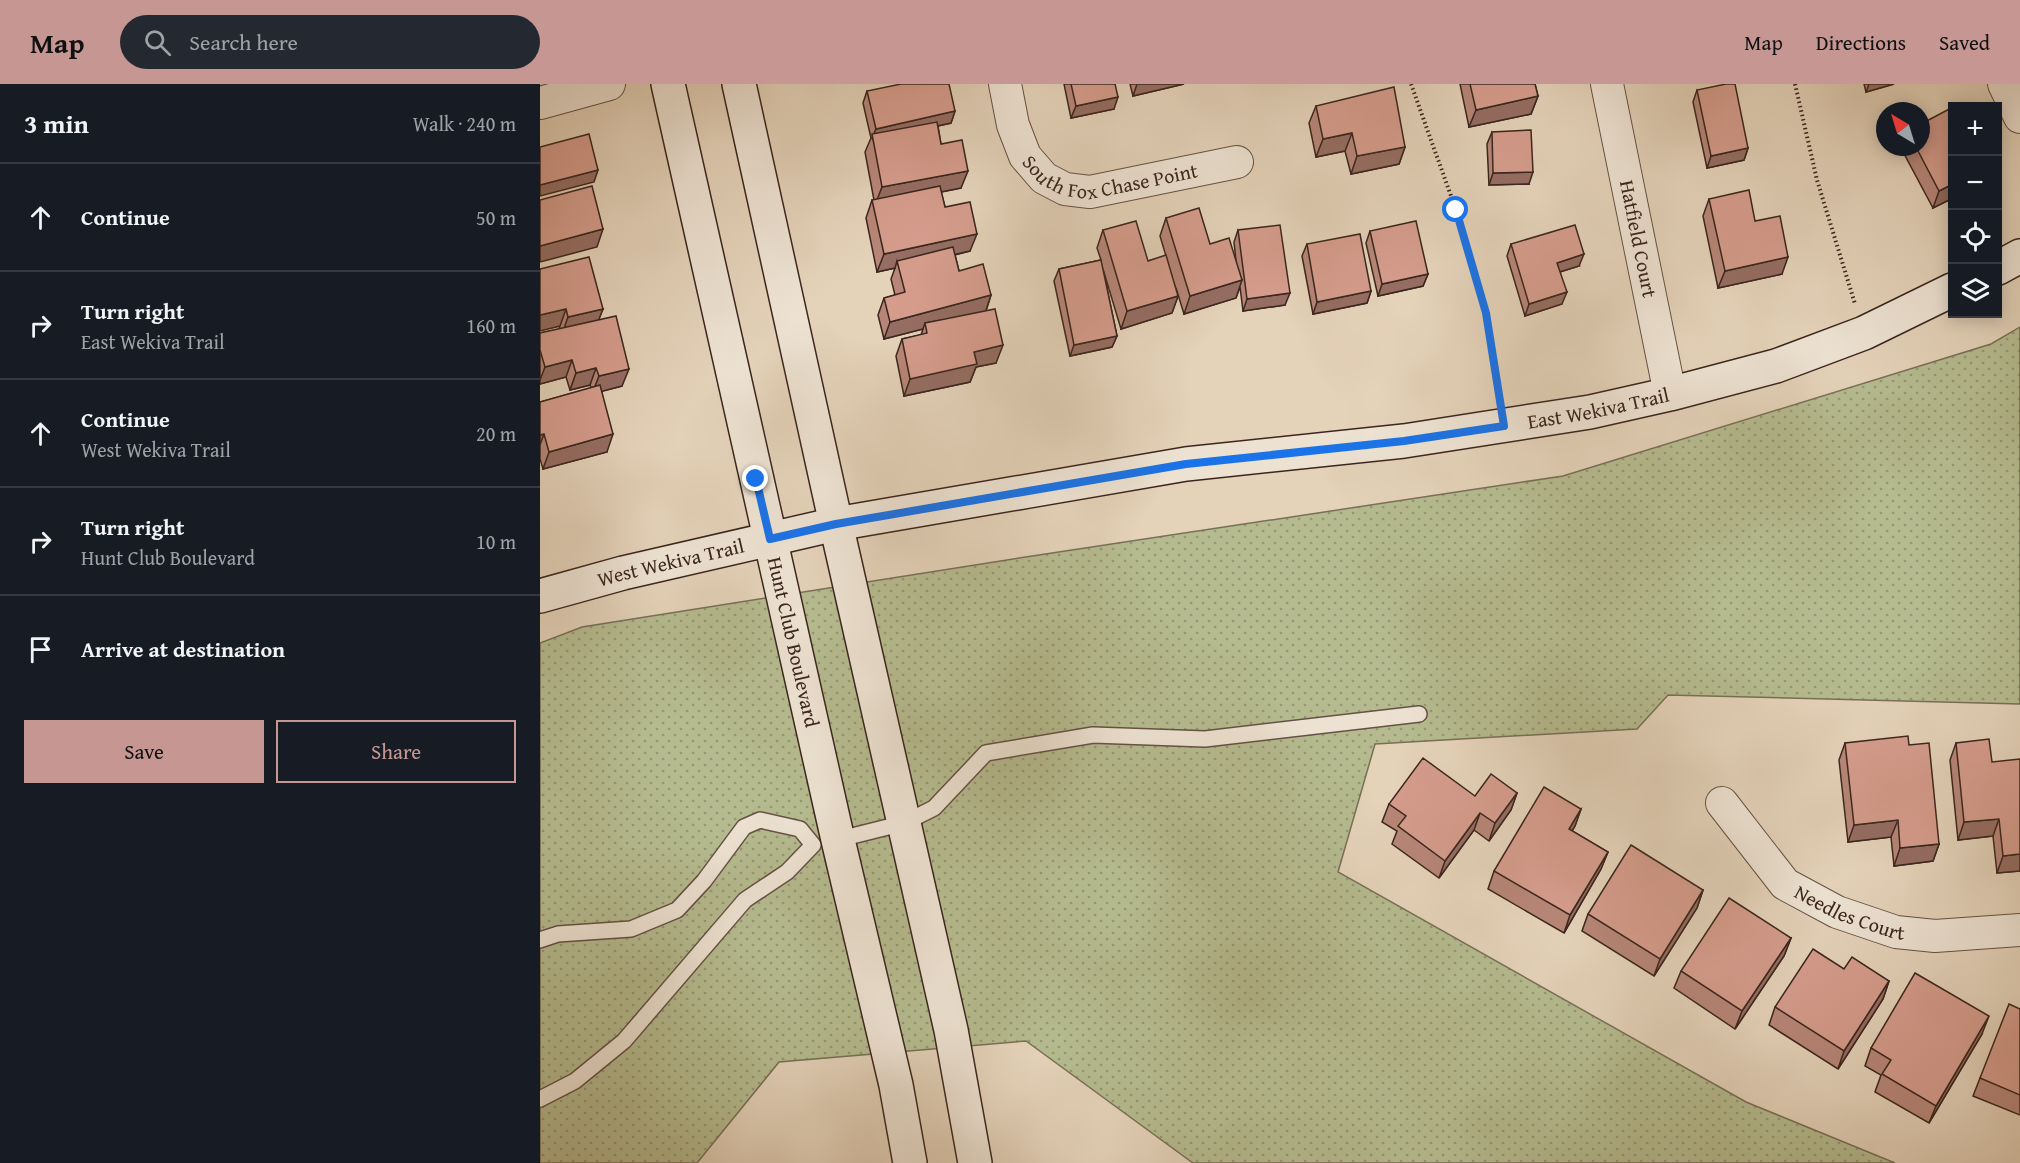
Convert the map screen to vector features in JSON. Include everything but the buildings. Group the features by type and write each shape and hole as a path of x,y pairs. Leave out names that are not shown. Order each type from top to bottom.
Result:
{"street":[{"path":"540,103 609,84"},
{"name":"Hunt Club Boulevard","path":"668,84 770,539 825,843 896,1085 910,1163"},
{"path":"739,84 951,1030 975,1163"},
{"name":"South Fox Chase Point","path":"1005,84 1013,125 1025,156 1044,178 1065,189 1090,192 1237,162"},
{"name":"Hatfield Court","path":"1607,84 1670,394"},
{"path":"2004,84 2020,117"},
{"path":"2002,266 2020,256"},
{"name":"East Wekiva Trail","path":"836,524 1186,464 1404,441 1590,412 1776,366 1864,333 1948,292"},
{"name":"West Wekiva Trail","path":"540,596 623,573 836,524"},
{"name":"Needles Court","path":"1722,803 1785,884 1837,912 1896,932 1935,936 2020,930"}],"lane":[{"path":"540,1099 575,1081 624,1041 745,900 825,843 904,823 934,808 986,753 1093,735 1205,740 1419,714"},
{"path":"540,940 558,934 631,929 676,910 704,881 744,827 760,820 800,829 825,843"}],"path":[{"path":"1411,84 1456,210 1486,313 1504,426"},
{"path":"1795,84 1817,180 1864,333"}],"green space":[{"path":"2020,327 2020,704 1668,695 1637,729 1375,744 1338,872 1746,1102 1895,1163 1193,1163 1026,1041 779,1062 697,1163 540,1163 540,643 582,627 1563,476 1991,344"}],"route":[{"path":"756,479 770,539 836,524 1186,464 1404,441 1504,426 1486,313 1456,210"}]}
